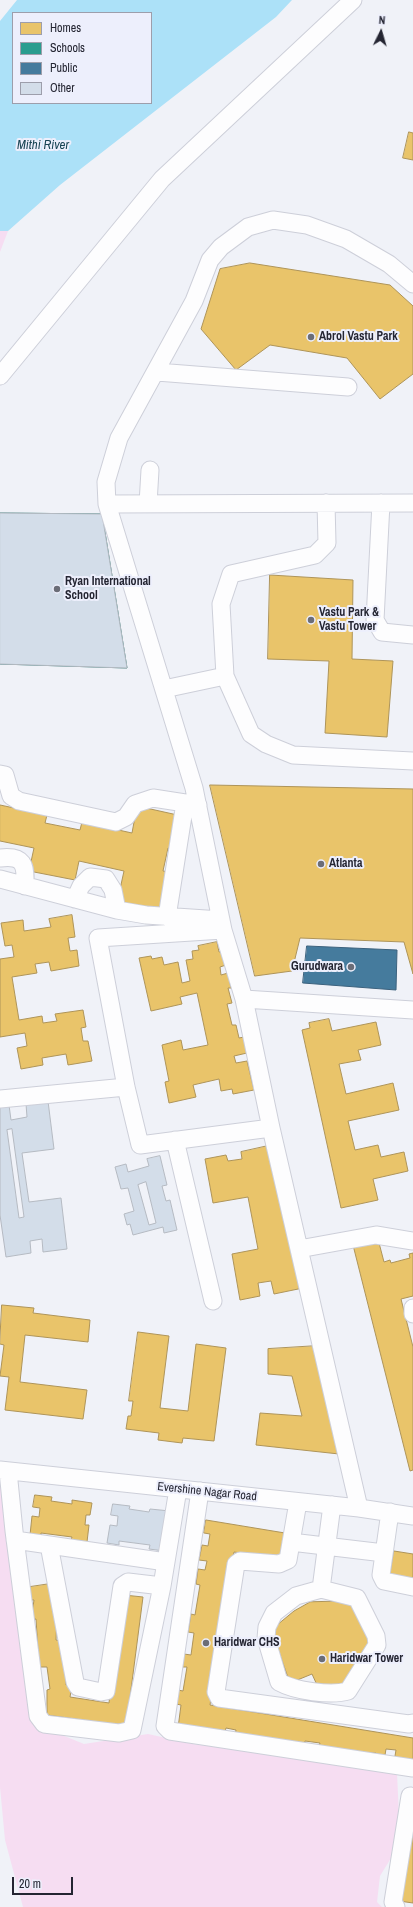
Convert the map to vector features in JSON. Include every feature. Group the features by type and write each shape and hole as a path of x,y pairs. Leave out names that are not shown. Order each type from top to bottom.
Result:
{"street":[{"path":"0,376 162,179 353,0"},
{"path":"359,1508 244,999 222,925 164,689 108,504 106,482 119,438 157,372 194,301 210,260 221,247 248,227 273,220 307,225 346,240 389,264 413,284"},
{"path":"157,372 348,387"},
{"path":"148,504 150,470"},
{"path":"326,503 327,544 314,555 231,574 221,604 225,676 251,734 266,744 294,755 413,761"},
{"path":"380,503 375,620 382,632 413,635"},
{"path":"108,504 413,503"},
{"path":"164,689 225,676"},
{"path":"0,774 5,775 11,796 19,801 116,822 126,816 135,804 153,798 192,804"},
{"path":"167,917 192,804"},
{"path":"0,858 9,857 19,860 23,864 25,870 25,886"},
{"path":"75,899 81,886 90,877 106,879 113,890 117,910"},
{"path":"0,879 117,910 222,925"},
{"path":"222,925 98,938 126,1087 140,1145 272,1128"},
{"path":"244,999 413,1010"},
{"path":"0,1099 126,1087"},
{"path":"174,1140 213,1302"},
{"path":"300,1249 376,1235 413,1241"},
{"path":"413,1308 413,1314"},
{"path":"4,1470 15,1540 38,1716 44,1724 119,1733 132,1730 162,1586 178,1489"},
{"name":"Evershine Nagar Road","path":"4,1470 359,1508 413,1516"},
{"path":"200,1491 165,1726 170,1731 413,1768"},
{"path":"298,1502 288,1560 279,1564 240,1561 236,1564 216,1692 219,1698 409,1724 413,1723"},
{"path":"321,1589 332,1505"},
{"path":"390,1512 381,1575 384,1581 413,1587"},
{"path":"15,1540 166,1562"},
{"path":"291,1542 384,1553"},
{"path":"49,1545 75,1682 78,1687 101,1692 106,1691 122,1586 128,1582 162,1586"},
{"path":"275,1706 279,1682 266,1638 267,1627 274,1613 296,1596 321,1589 357,1598 376,1636 377,1646 348,1691 338,1694 289,1688 279,1682"},
{"path":"328,1713 331,1693"},
{"path":"396,1907 393,1902 409,1796"}],"shaded area":[{"path":"0,231 8,231 0,252"},
{"path":"0,1480 2,1480 35,1724 84,1744 148,1734 198,1745 260,1748 397,1773 399,1816 396,1850 380,1876 377,1902 382,1907 23,1907 5,1840 0,1787"}],"water":[{"name":"Mithi River","path":"17,0 292,0 276,17 60,185 8,231 0,231 0,21"}],"building: Homes":[{"path":"409,132 413,133 413,160 403,158"},
{"name":"Abrol Vastu Park","path":"250,263 390,285 413,306 413,374 380,399 347,358 270,345 236,370 201,329 220,269"},
{"name":"Vastu Park & Vastu Tower","path":"270,575 353,580 352,659 393,661 387,737 325,733 329,661 268,659"},
{"name":"Atlanta","path":"210,785 413,789 413,974 404,942 300,938 292,971 255,976"},
{"path":"0,805 47,815 45,823 80,830 82,822 132,833 137,806 182,816 174,850 168,848 163,871 170,872 161,913 117,903 124,871 79,861 75,880 29,871 34,848 0,841"},
{"path":"72,915 75,937 68,938 70,951 77,950 79,966 51,971 49,962 35,964 37,973 12,977 19,1020 42,1016 43,1023 57,1021 55,1014 83,1010 86,1027 81,1028 83,1041 88,1041 92,1061 68,1065 66,1054 42,1058 43,1065 21,1069 17,1048 27,1046 25,1033 0,1037 0,959 14,957 12,945 5,946 1,923 23,920 24,931 51,927 49,919"},
{"path":"217,942 219,952 223,951 226,965 220,967 221,975 228,973 231,988 228,988 232,1003 227,1004 232,1025 236,1025 239,1038 244,1037 247,1053 234,1056 236,1063 247,1061 254,1090 233,1094 232,1089 221,1091 219,1079 193,1085 196,1097 169,1103 165,1082 169,1081 162,1045 181,1040 183,1050 208,1045 197,993 180,997 182,1004 151,1011 139,958 151,956 152,959 162,957 164,965 178,962 182,983 190,981 186,960 193,959 192,951 199,950 198,946"},
{"path":"329,1019 332,1031 376,1022 381,1045 358,1050 361,1060 339,1064 346,1094 393,1083 399,1110 348,1121 355,1150 378,1145 381,1157 404,1152 408,1171 373,1179 378,1200 341,1208 302,1030 310,1028 309,1023"},
{"path":"268,1146 303,1288 274,1294 271,1281 258,1283 260,1296 240,1300 232,1254 258,1249 248,1197 213,1203 205,1159 226,1155 228,1161 242,1159 241,1152"},
{"path":"378,1239 384,1262 390,1260 391,1263 410,1258 409,1254 413,1253 413,1296 401,1299 413,1347 413,1470 410,1471 353,1245"},
{"path":"2,1305 34,1308 33,1313 90,1320 88,1342 25,1335 20,1382 87,1390 83,1419 5,1410 9,1377 0,1376 4,1345 0,1344"},
{"path":"138,1332 169,1336 160,1408 188,1411 196,1344 226,1348 214,1441 183,1438 182,1443 158,1440 159,1433 126,1429 128,1416 131,1416 133,1401 129,1401"},
{"path":"317,1346 339,1454 256,1445 260,1413 302,1416 292,1376 268,1374 268,1349"},
{"path":"35,1495 52,1497 51,1501 72,1504 72,1500 92,1503 90,1515 86,1515 85,1525 89,1525 87,1542 71,1540 72,1537 41,1533 41,1536 30,1535 32,1516 39,1517 40,1508 33,1507"},
{"name":"Haridwar CHS","path":"206,1520 285,1533 280,1559 234,1552 210,1705 413,1738 413,1766 394,1762 396,1750 386,1749 384,1761 376,1760 376,1753 371,1753 370,1759 318,1750 320,1743 305,1741 303,1748 235,1737 236,1730 226,1728 224,1735 178,1728 181,1705 176,1704 178,1690 183,1691 187,1667 182,1667 184,1654 191,1655 194,1633 188,1632 191,1614 195,1615 200,1585 196,1584 198,1569 205,1570 207,1561 199,1560 202,1545 208,1546 210,1534 204,1533"},
{"path":"394,1551 413,1554 413,1581 390,1576"},
{"path":"50,1584 57,1616 56,1640 62,1641 66,1664 66,1685 72,1686 70,1697 109,1703 114,1653 124,1595 143,1597 129,1705 124,1726 47,1715 47,1690 50,1689 47,1667 39,1667 36,1619 31,1620 34,1600 29,1600 30,1587"},
{"name":"Haridwar Tower","path":"355,1601 373,1644 342,1690 317,1685 312,1674 290,1683 271,1630 294,1611 310,1602"},
{"path":"413,1810 413,1903 399,1901"}],"building: Schools":[{"name":"Ryan International School","path":"0,513 102,514 127,668 0,664"}],"building: Public":[{"name":"Gurudwara","path":"307,946 397,950 396,990 303,983"}],"building: Other":[{"name":"Ryan International School","path":"0,513 102,514 127,668 0,664"},
{"path":"48,1101 54,1149 22,1153 29,1202 61,1198 67,1249 43,1252 42,1239 30,1241 31,1253 6,1257 0,1215 0,1107 9,1105 11,1120 27,1117 26,1104","holes":["12,1129 24,1217 19,1218 7,1130"]},
{"path":"160,1156 167,1185 162,1186 166,1201 170,1200 177,1230 164,1233 163,1227 133,1235 130,1224 127,1225 124,1214 134,1211 128,1188 121,1189 115,1167 126,1164 128,1172 149,1166 147,1159","holes":["146,1182 156,1223 149,1225 138,1185"]},
{"path":"113,1504 130,1506 129,1509 149,1512 150,1509 170,1511 164,1551 149,1549 150,1545 119,1541 119,1545 107,1543 110,1525 117,1526 118,1516 111,1515"}],"place":[{"name":"Abrol Vastu Park","path":"311,337"},
{"name":"Ryan International School","path":"57,589"},
{"name":"Vastu Park & Vastu Tower","path":"311,620"},
{"name":"Atlanta","path":"321,864"},
{"name":"Gurudwara","path":"351,967"},
{"name":"Haridwar CHS","path":"206,1643"},
{"name":"Haridwar Tower","path":"322,1659"}]}
